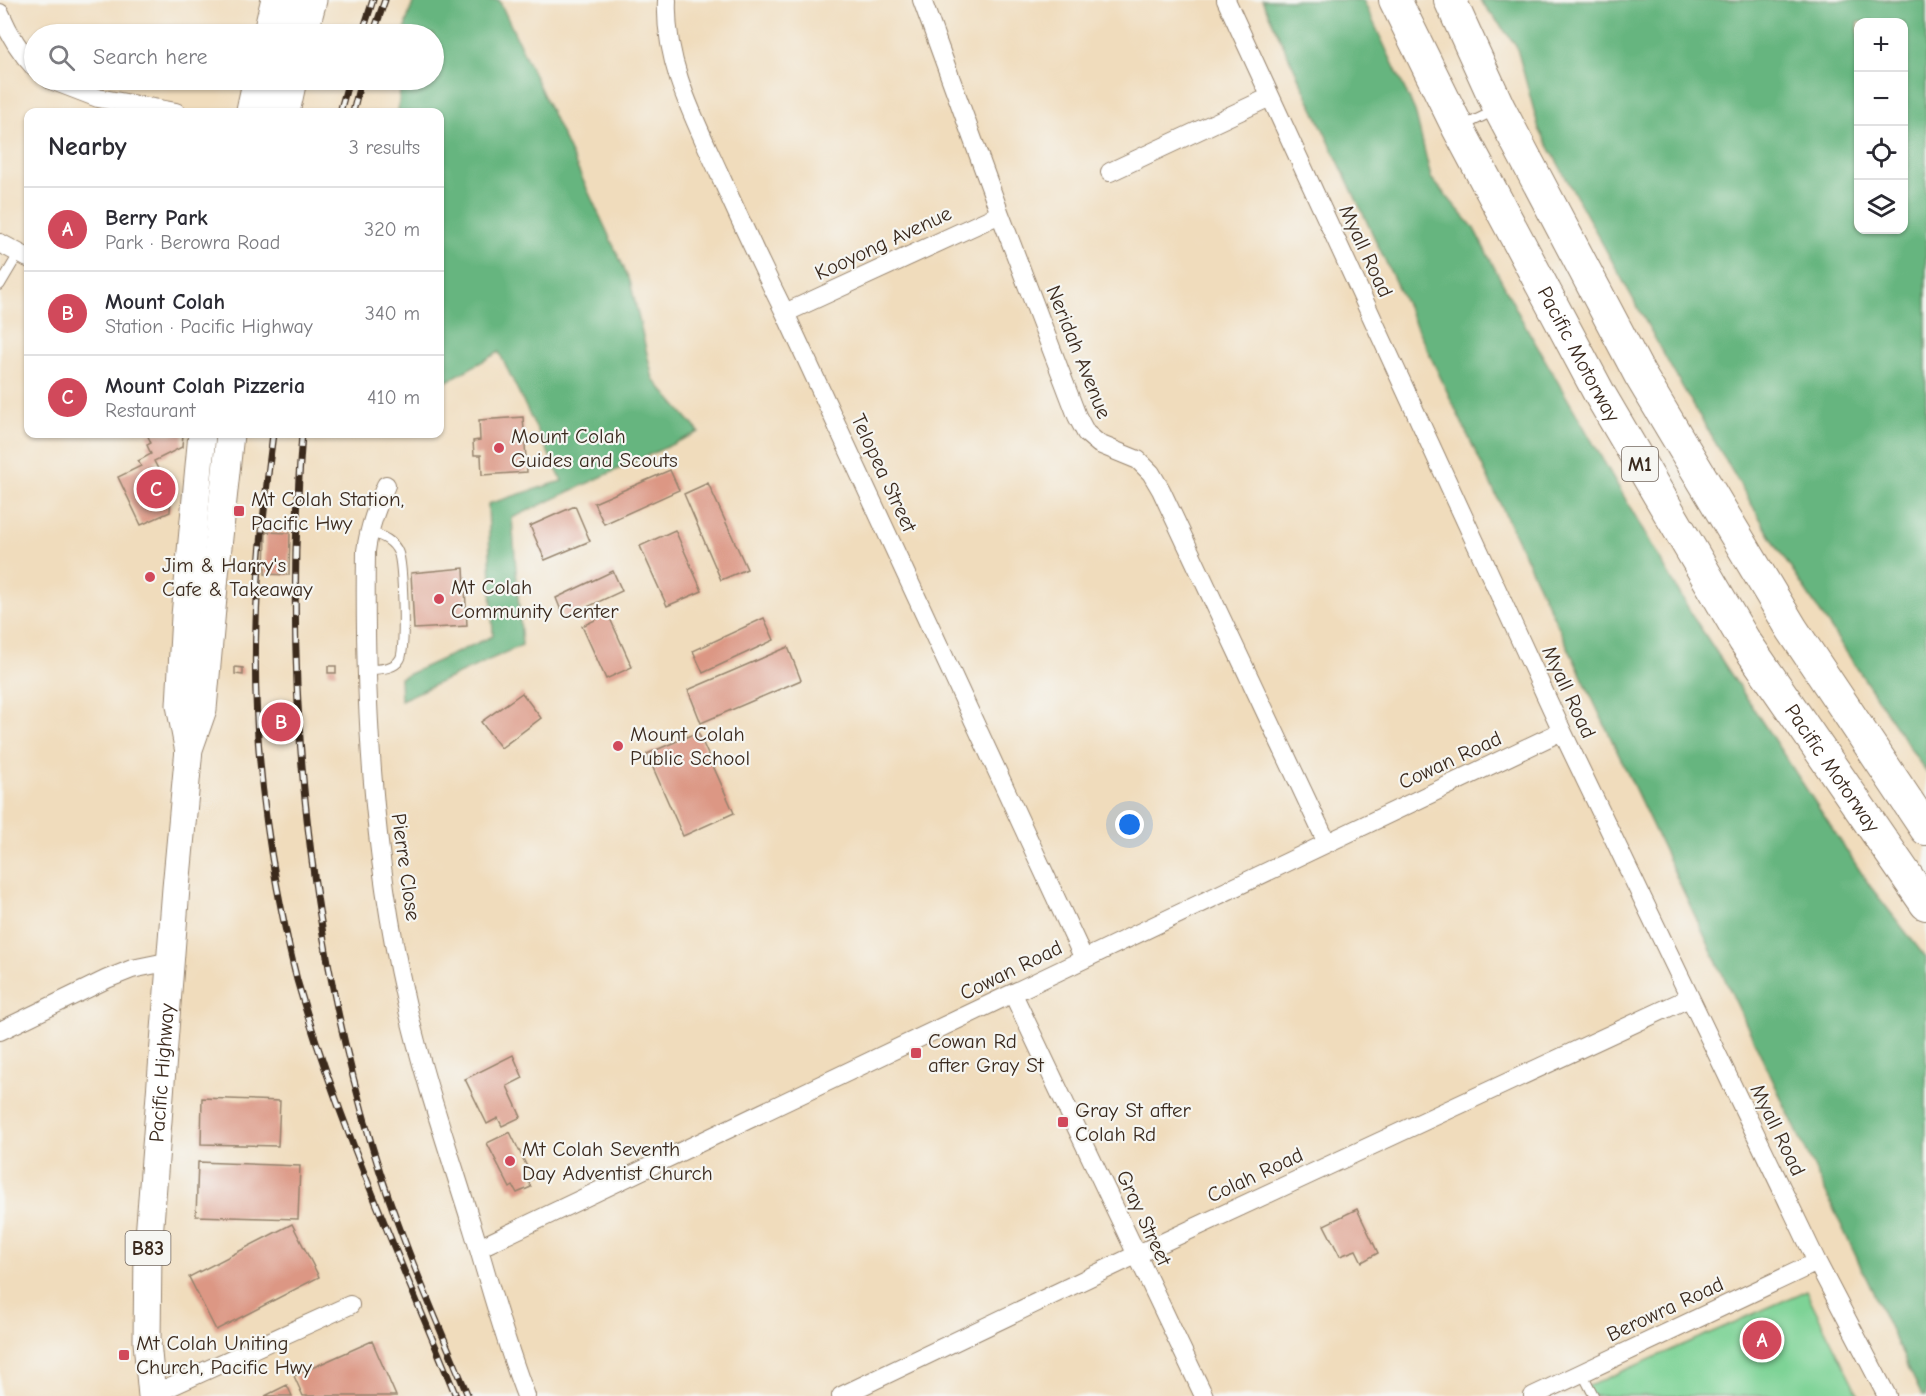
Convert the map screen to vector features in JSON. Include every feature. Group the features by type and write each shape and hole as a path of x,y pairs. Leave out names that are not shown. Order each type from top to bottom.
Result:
{"highway":[{"name":"Pacific Motorway","path":"1395,0 1458,128 1599,393 1744,640 1926,904"},
{"name":"Pacific Motorway","path":"1450,0 1499,108 1646,385 1792,629 1926,829"}],"main road":[{"path":"283,24 289,0"},
{"path":"307,24 313,0"},
{"path":"265,108 278,90"},
{"path":"285,90 286,108"},
{"name":"Pacific Highway","path":"189,749 180,705 185,616 202,438"},
{"name":"Pacific Highway","path":"151,1396 147,1342 147,1250 189,749 203,709 230,438"}],"street":[{"path":"264,24 270,0"},
{"name":"Neridah Avenue","path":"922,0 1077,416 1086,433 1099,444 1138,460 1161,489 1327,843"},
{"name":"Myall Road","path":"1226,0 1562,732 1817,1262 1887,1396"},
{"name":"Telopea Street","path":"670,2 670,44 682,91 756,256 785,313 1084,959"},
{"path":"0,12 8,32 24,56"},
{"path":"77,90 98,98 154,108"},
{"path":"246,108 250,90"},
{"path":"275,108 282,90"},
{"path":"1110,172 1270,97"},
{"name":"Kooyong Avenue","path":"785,313 1000,214"},
{"path":"0,243 24,255"},
{"name":"Pierre Close","path":"386,485 369,531 366,551 366,670 375,811 387,899 405,996 424,1071 526,1396"},
{"name":"Cowan Road","path":"479,1248 1562,732"},
{"path":"0,1031 107,979 132,969 171,961"},
{"name":"Gray Street","path":"1013,994 1204,1396"},
{"name":"Colah Road","path":"841,1396 1136,1255 1689,998"},
{"name":"Berowra Road","path":"1533,1396 1817,1262"},
{"path":"151,1396 350,1305"}],"lane":[{"path":"1458,128 1499,108"},
{"path":"0,285 24,255"},
{"path":"366,670 395,665 400,660 403,646 402,566 399,553 391,542 369,531"},
{"path":"1582,1373 1594,1396"}],"green space":[{"path":"414,0 499,0 630,281 653,379 699,432 512,518 522,645 401,700 400,678 493,636 488,504 562,481 499,352 444,383 444,108 398,108 400,90 444,90 444,24 406,23"},
{"path":"1262,0 1363,0 1415,111 1431,178 1473,227 1521,318 1694,618 1870,886 1926,958 1926,1396 1922,1396"},
{"path":"1480,0 1926,0 1926,772 1778,549 1673,371 1539,129 1516,45"},
{"path":"1806,1291 1859,1396 1586,1396 1582,1389"}],"building":[{"name":"Mount Colah Guides and Scouts","path":"523,417 527,472 482,475 481,455 474,455 473,441 480,440 479,420"},
{"path":"149,438 183,438 182,447 154,461 171,494 170,512 141,525 118,477 141,466 138,461 151,454 147,445 151,443"},
{"path":"670,470 679,490 604,524 594,503"},
{"path":"708,483 747,569 721,580 684,494"},
{"path":"575,506 590,541 545,560 530,526"},
{"path":"675,530 702,591 667,606 640,546"},
{"path":"266,532 290,533 289,575 265,574"},
{"name":"Mt Colah Community Center","path":"464,568 467,626 414,629 411,573"},
{"path":"613,571 622,591 564,618 556,598"},
{"path":"608,614 632,667 606,679 582,626"},
{"path":"764,618 774,640 703,673 693,651"},
{"path":"788,647 801,680 701,723 688,690"},
{"path":"328,666 336,666 336,673 328,673"},
{"path":"235,667 243,668 243,675 235,674"},
{"path":"522,693 541,718 501,748 481,722"},
{"path":"698,732 734,813 683,836 647,754"},
{"path":"513,1055 523,1078 507,1086 521,1117 502,1126 498,1118 487,1124 465,1079"},
{"path":"202,1098 280,1101 278,1146 201,1144"},
{"name":"Mt Colah Seventh Day Adventist Church","path":"510,1132 533,1179 528,1181 531,1187 517,1193 513,1186 510,1188 487,1143"},
{"path":"198,1162 300,1166 298,1219 196,1216"},
{"path":"1357,1209 1378,1253 1362,1262 1356,1250 1340,1256 1324,1225"},
{"path":"292,1224 319,1277 216,1330 189,1277"},
{"path":"372,1341 396,1396 303,1396 294,1376"},
{"path":"287,1385 292,1396 265,1396"}],"railway":[{"path":"365,24 373,0"},
{"path":"377,24 385,0"},
{"path":"341,108 346,90"},
{"path":"354,108 358,90"},
{"path":"273,438 260,551 255,656 259,755 277,887 297,980 331,1086 456,1396"},
{"path":"302,438 295,613 298,703 304,793 315,882 330,971 349,1059 382,1178 417,1272 468,1396"}],"place":[{"name":"Mount Colah Guides and Scouts","path":"499,448"},
{"name":"Mount Colah Pizzeria","path":"156,489"},
{"name":"Mt Colah Station, Pacific Hwy","path":"239,511"},
{"name":"Jim & Harry's Cafe & Takeaway","path":"150,577"},
{"name":"Mt Colah Community Center","path":"439,599"},
{"name":"Mount Colah","path":"281,722"},
{"name":"Mount Colah Public School","path":"618,746"},
{"name":"Cowan Rd after Gray St","path":"916,1053"},
{"name":"Gray St after Colah Rd","path":"1063,1122"},
{"name":"Mt Colah Seventh Day Adventist Church","path":"510,1161"},
{"name":"Berry Park","path":"1762,1340"},
{"name":"Mt Colah Uniting Church, Pacific Hwy","path":"124,1355"}]}
